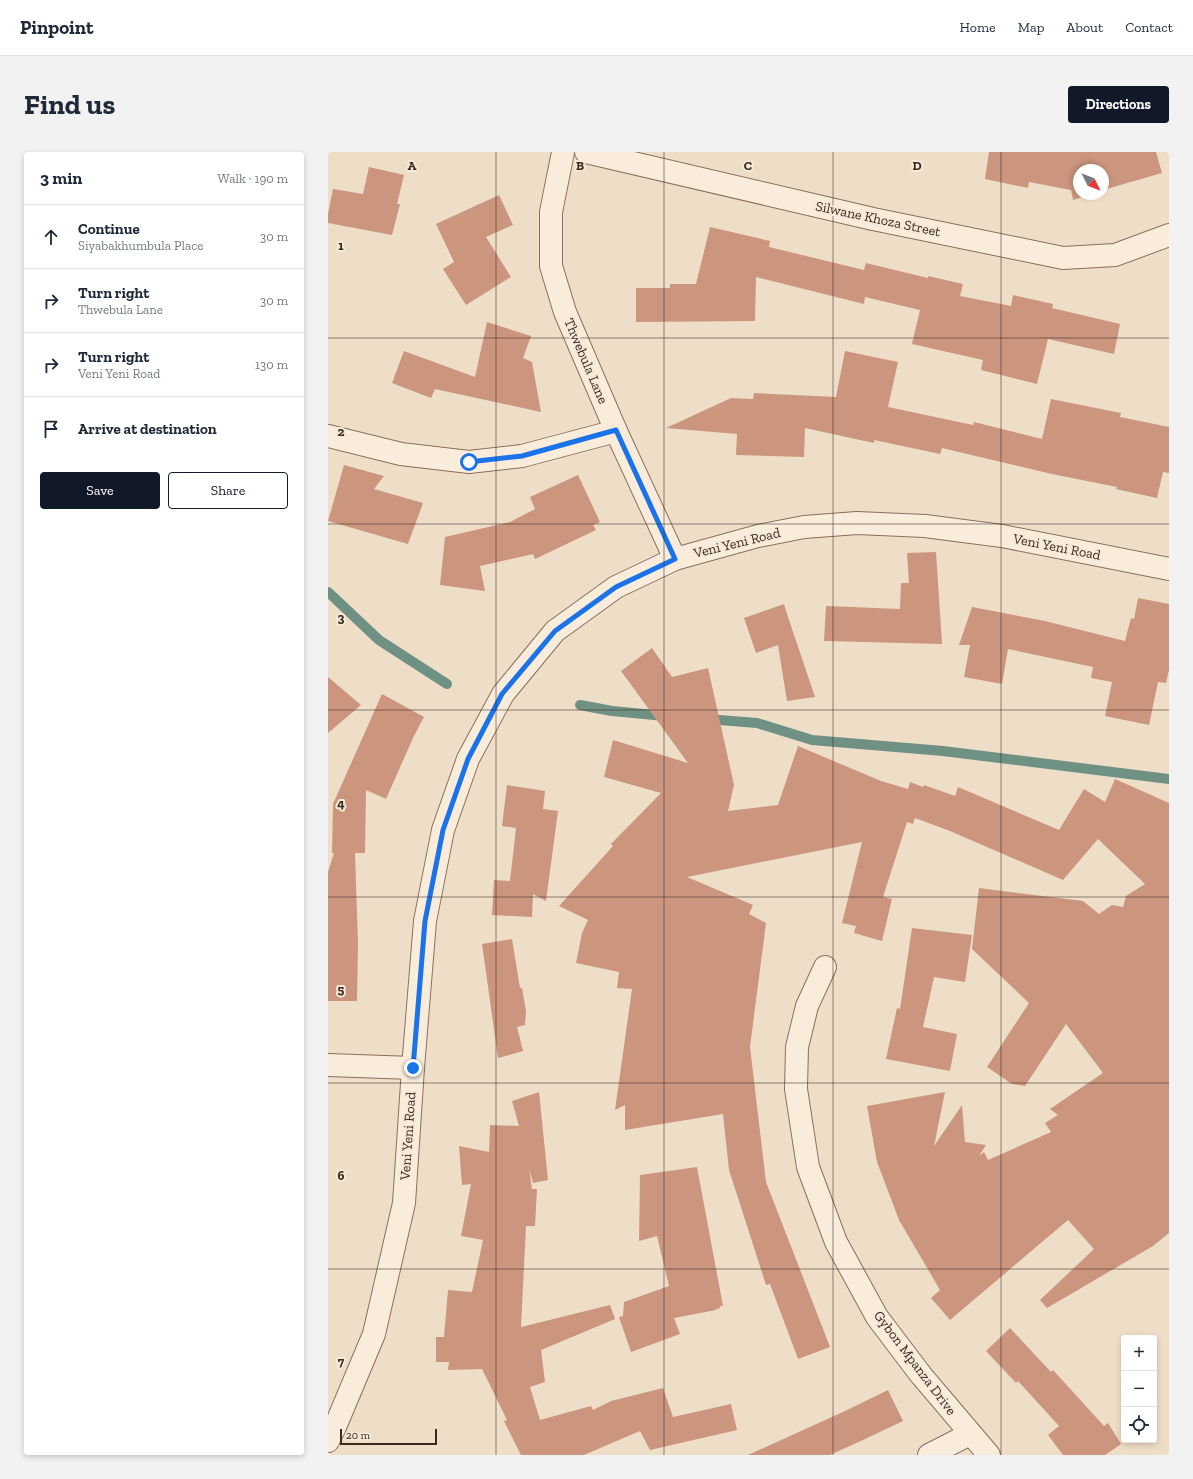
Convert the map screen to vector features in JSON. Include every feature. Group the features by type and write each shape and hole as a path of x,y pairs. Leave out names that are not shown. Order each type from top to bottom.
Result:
{"street":[{"name":"Thwebula Lane","path":"564,152 551,212 551,266 565,312 616,430 675,559"},
{"name":"Silwane Khoza Street","path":"586,152 873,219 1063,258 1115,255 1169,236"},
{"path":"328,436 400,454 469,462 522,456 616,430"},
{"name":"Veni Yeni Road","path":"328,1441 374,1334 404,1203 425,921 443,830 468,759 502,694 555,631 616,587 675,559 773,533 804,527 857,523 925,526 1002,536 1169,569"},
{"name":"Gybon Mpanza Drive","path":"825,967 806,1006 797,1047 796,1089 808,1167 836,1242 877,1317 921,1375 989,1455"},
{"path":"328,1066 413,1068"},
{"path":"928,1455 970,1434"}],"building":[{"path":"989,152 1156,152 1162,173 1109,188 1109,164 1073,164 1073,200 1071,190 1029,182 1028,188 985,179"},
{"path":"369,167 404,175 397,204 400,204 392,235 328,223 328,214 333,189 363,194"},
{"path":"499,195 513,225 486,237 511,277 466,305 443,269 454,262 436,224"},
{"path":"710,227 770,241 769,247 864,270 866,263 928,278 928,276 963,284 960,296 1011,306 1013,295 1053,304 1052,308 1120,324 1114,354 1048,339 1037,384 981,370 983,360 912,344 920,310 865,297 864,304 756,277 755,321 636,322 636,288 670,288 670,284 696,284"},
{"path":"487,322 531,336 523,358 532,362 541,412 435,389 431,398 392,383 404,351 475,377"},
{"path":"845,351 898,362 888,407 973,425 974,422 1042,439 1051,399 1121,413 1120,417 1169,427 1169,473 1163,472 1157,498 1116,489 1117,487 1052,474 942,448 940,454 874,440 874,443 805,428 804,457 736,455 737,434 666,428 731,398 753,399 754,393 836,397"},
{"path":"344,465 384,476 374,489 423,503 408,544 328,521"},
{"path":"578,475 600,522 593,525 596,530 535,559 533,554 480,566 485,591 440,585 445,537 510,522 535,509 530,497"},
{"path":"936,552 942,644 824,641 826,606 900,609 901,583 909,583 907,553"},
{"path":"1138,598 1169,604 1169,670 1166,683 1158,682 1149,725 1105,716 1112,682 1091,678 1093,667 1008,649 1002,684 964,677 970,645 959,645 972,607 1045,621 1125,641 1131,618 1134,619"},
{"path":"784,604 815,697 787,701 778,645 756,653 744,618"},
{"path":"652,648 672,677 708,668 734,785 728,811 778,805 798,746 881,781 908,789 910,782 923,787 924,785 955,796 958,787 1059,830 1084,789 1105,802 1115,779 1169,803 1169,1233 1153,1246 1047,1308 1040,1300 1094,1249 1068,1220 950,1320 931,1298 940,1290 899,1220 877,1162 867,1106 945,1092 934,1146 962,1105 965,1142 986,1145 979,1156 984,1152 988,1160 1051,1132 1045,1123 1058,1115 1050,1109 1103,1073 1066,1024 1025,1086 1012,1084 987,1067 1029,1003 972,949 979,888 1083,901 1099,914 1112,905 1123,907 1126,896 1145,884 1098,839 1063,880 950,831 915,818 913,824 907,822 883,897 892,899 882,941 854,933 856,926 842,923 862,842 687,877 753,905 749,914 766,923 750,1047 766,1182 830,1347 798,1359 770,1284 766,1285 729,1170 723,1114 625,1130 625,1105 615,1110 632,989 617,988 619,972 576,963 582,933 588,920 559,906 613,846 611,844 661,793 604,777 613,740 688,763 621,671"},
{"path":"328,677 361,705 328,733"},
{"path":"382,694 424,717 386,799 366,790 365,853 355,853 358,943 357,1001 328,1001 328,872 334,853 332,853 333,804"},
{"path":"507,785 545,791 543,809 558,811 546,901 533,894 532,917 492,915 494,880 510,881 516,828 502,826"},
{"path":"912,928 972,935 965,982 934,977 923,1027 957,1034 950,1071 886,1059 897,1008 900,1009"},
{"path":"512,939 520,988 522,988 526,1011 525,1025 517,1027 523,1051 498,1058 482,944"},
{"path":"539,1092 548,1180 533,1183 529,1168 532,1189 537,1189 535,1226 526,1226 521,1327 610,1305 615,1319 541,1350 545,1382 530,1387 540,1420 591,1406 593,1410 611,1401 663,1388 673,1417 731,1404 737,1430 650,1450 640,1431 584,1455 521,1455 504,1421 507,1420 482,1369 448,1370 449,1362 436,1362 436,1337 444,1337 448,1290 472,1292 483,1240 461,1236 471,1184 462,1185 459,1146 489,1152 490,1125 519,1126 512,1101"},
{"path":"697,1167 723,1306 720,1306 720,1308 716,1310 674,1318 680,1334 631,1352 619,1317 623,1316 624,1302 669,1286 657,1236 639,1241 640,1175"},
{"path":"1010,1328 1051,1372 1053,1370 1104,1426 1108,1423 1121,1444 1105,1455 1063,1455 1048,1435 1059,1426 1018,1381 1016,1383 986,1351"},
{"path":"888,1390 903,1421 863,1440 830,1455 748,1455 845,1411"}],"waterway":[{"path":"328,592 379,640 447,684"},
{"path":"580,705 612,711 665,716"},
{"path":"707,719 757,723 812,740 943,751 1169,779"}],"route":[{"path":"413,1068 425,921 443,830 468,759 502,694 555,631 616,587 675,559 616,430 522,456 469,462"}]}
